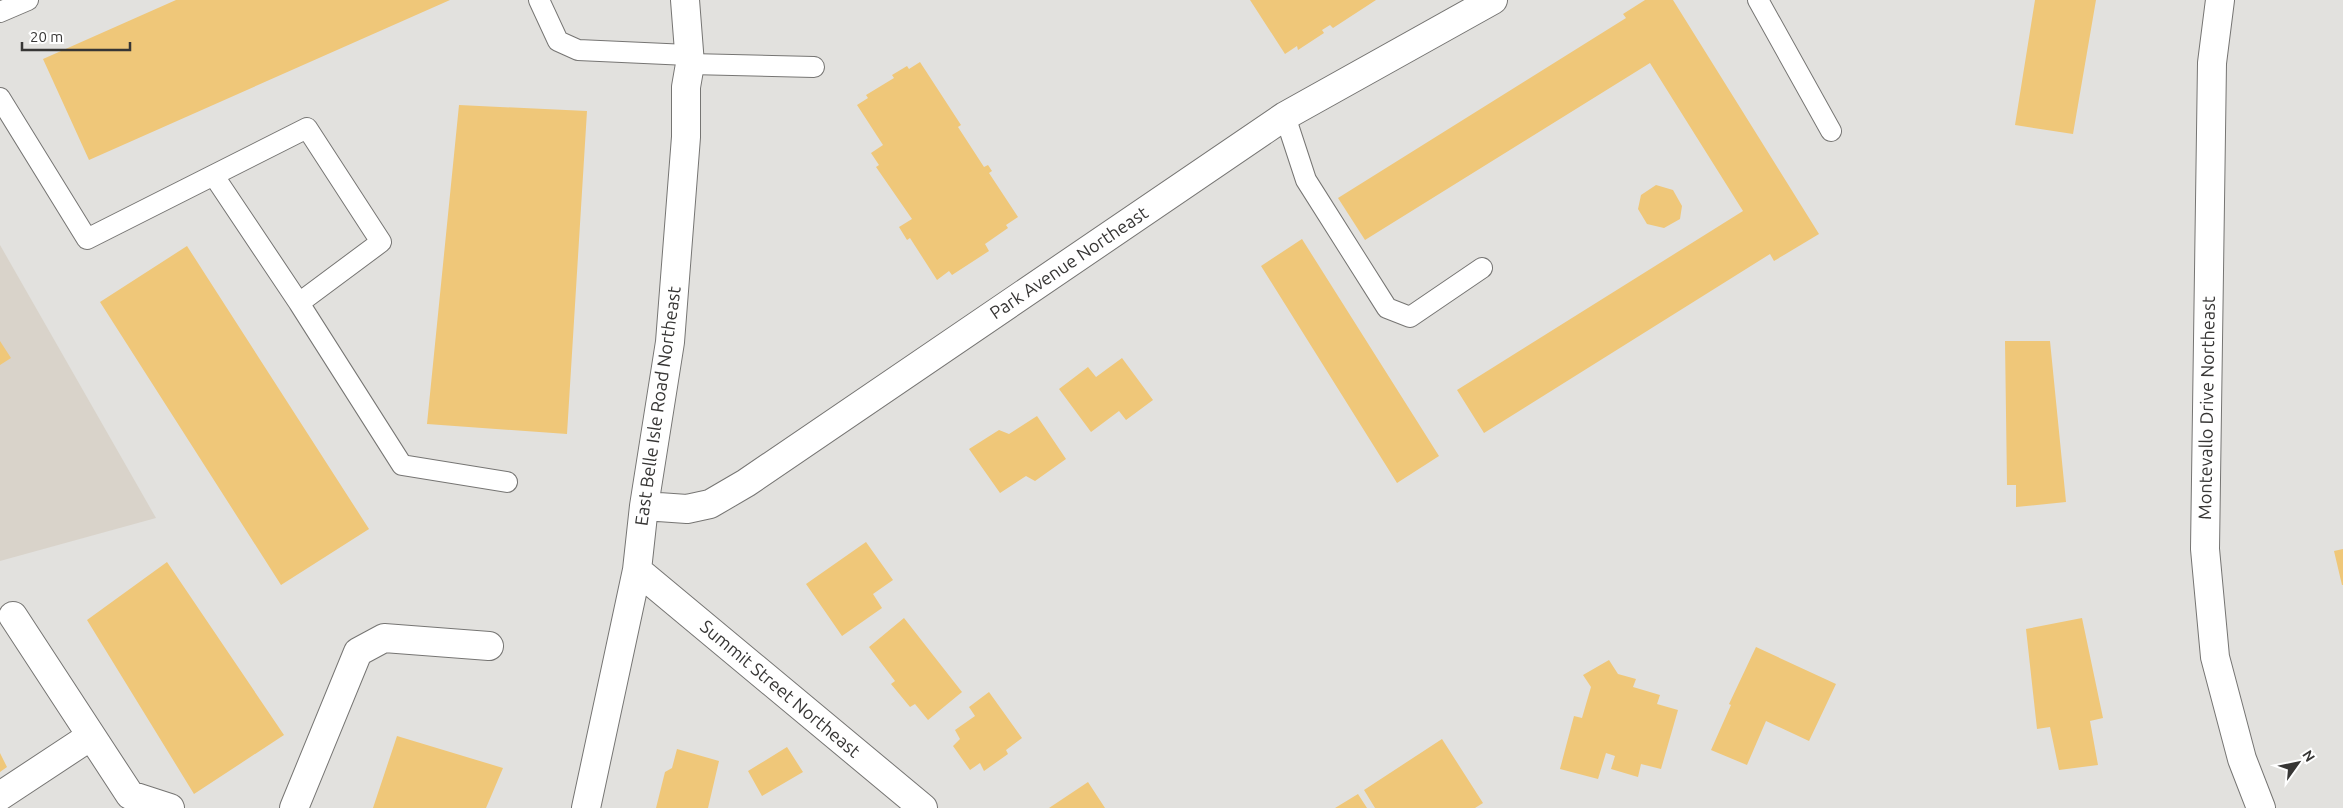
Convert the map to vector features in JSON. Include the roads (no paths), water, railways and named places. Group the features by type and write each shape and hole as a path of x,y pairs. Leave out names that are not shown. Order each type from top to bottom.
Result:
{"street":[{"name":"East Belle Isle Road Northeast","path":"586,808 637,570 644,506 670,342 686,136 686,86 689,59 685,0"},
{"name":"Park Avenue Northeast","path":"644,506 687,509 710,504 746,483 1285,116 1493,0"},
{"name":"Montevallo Drive Northeast","path":"2220,0 2212,62 2204,549 2215,657 2242,759 2261,808"},
{"name":"Summit Street Northeast","path":"637,570 923,808"},
{"path":"13,616 130,795 170,808"},
{"path":"294,808 358,652 384,638 489,646"},
{"path":"0,796 91,736"}],"lane":[{"path":"0,12 28,0"},
{"path":"539,0 558,41 578,50 814,67"},
{"path":"1758,0 1831,131"},
{"path":"0,98 87,239 307,128 381,242 299,303"},
{"path":"1285,116 1306,180 1387,308 1410,317 1482,268"},
{"path":"214,176 299,303 402,465 507,482"}]}
